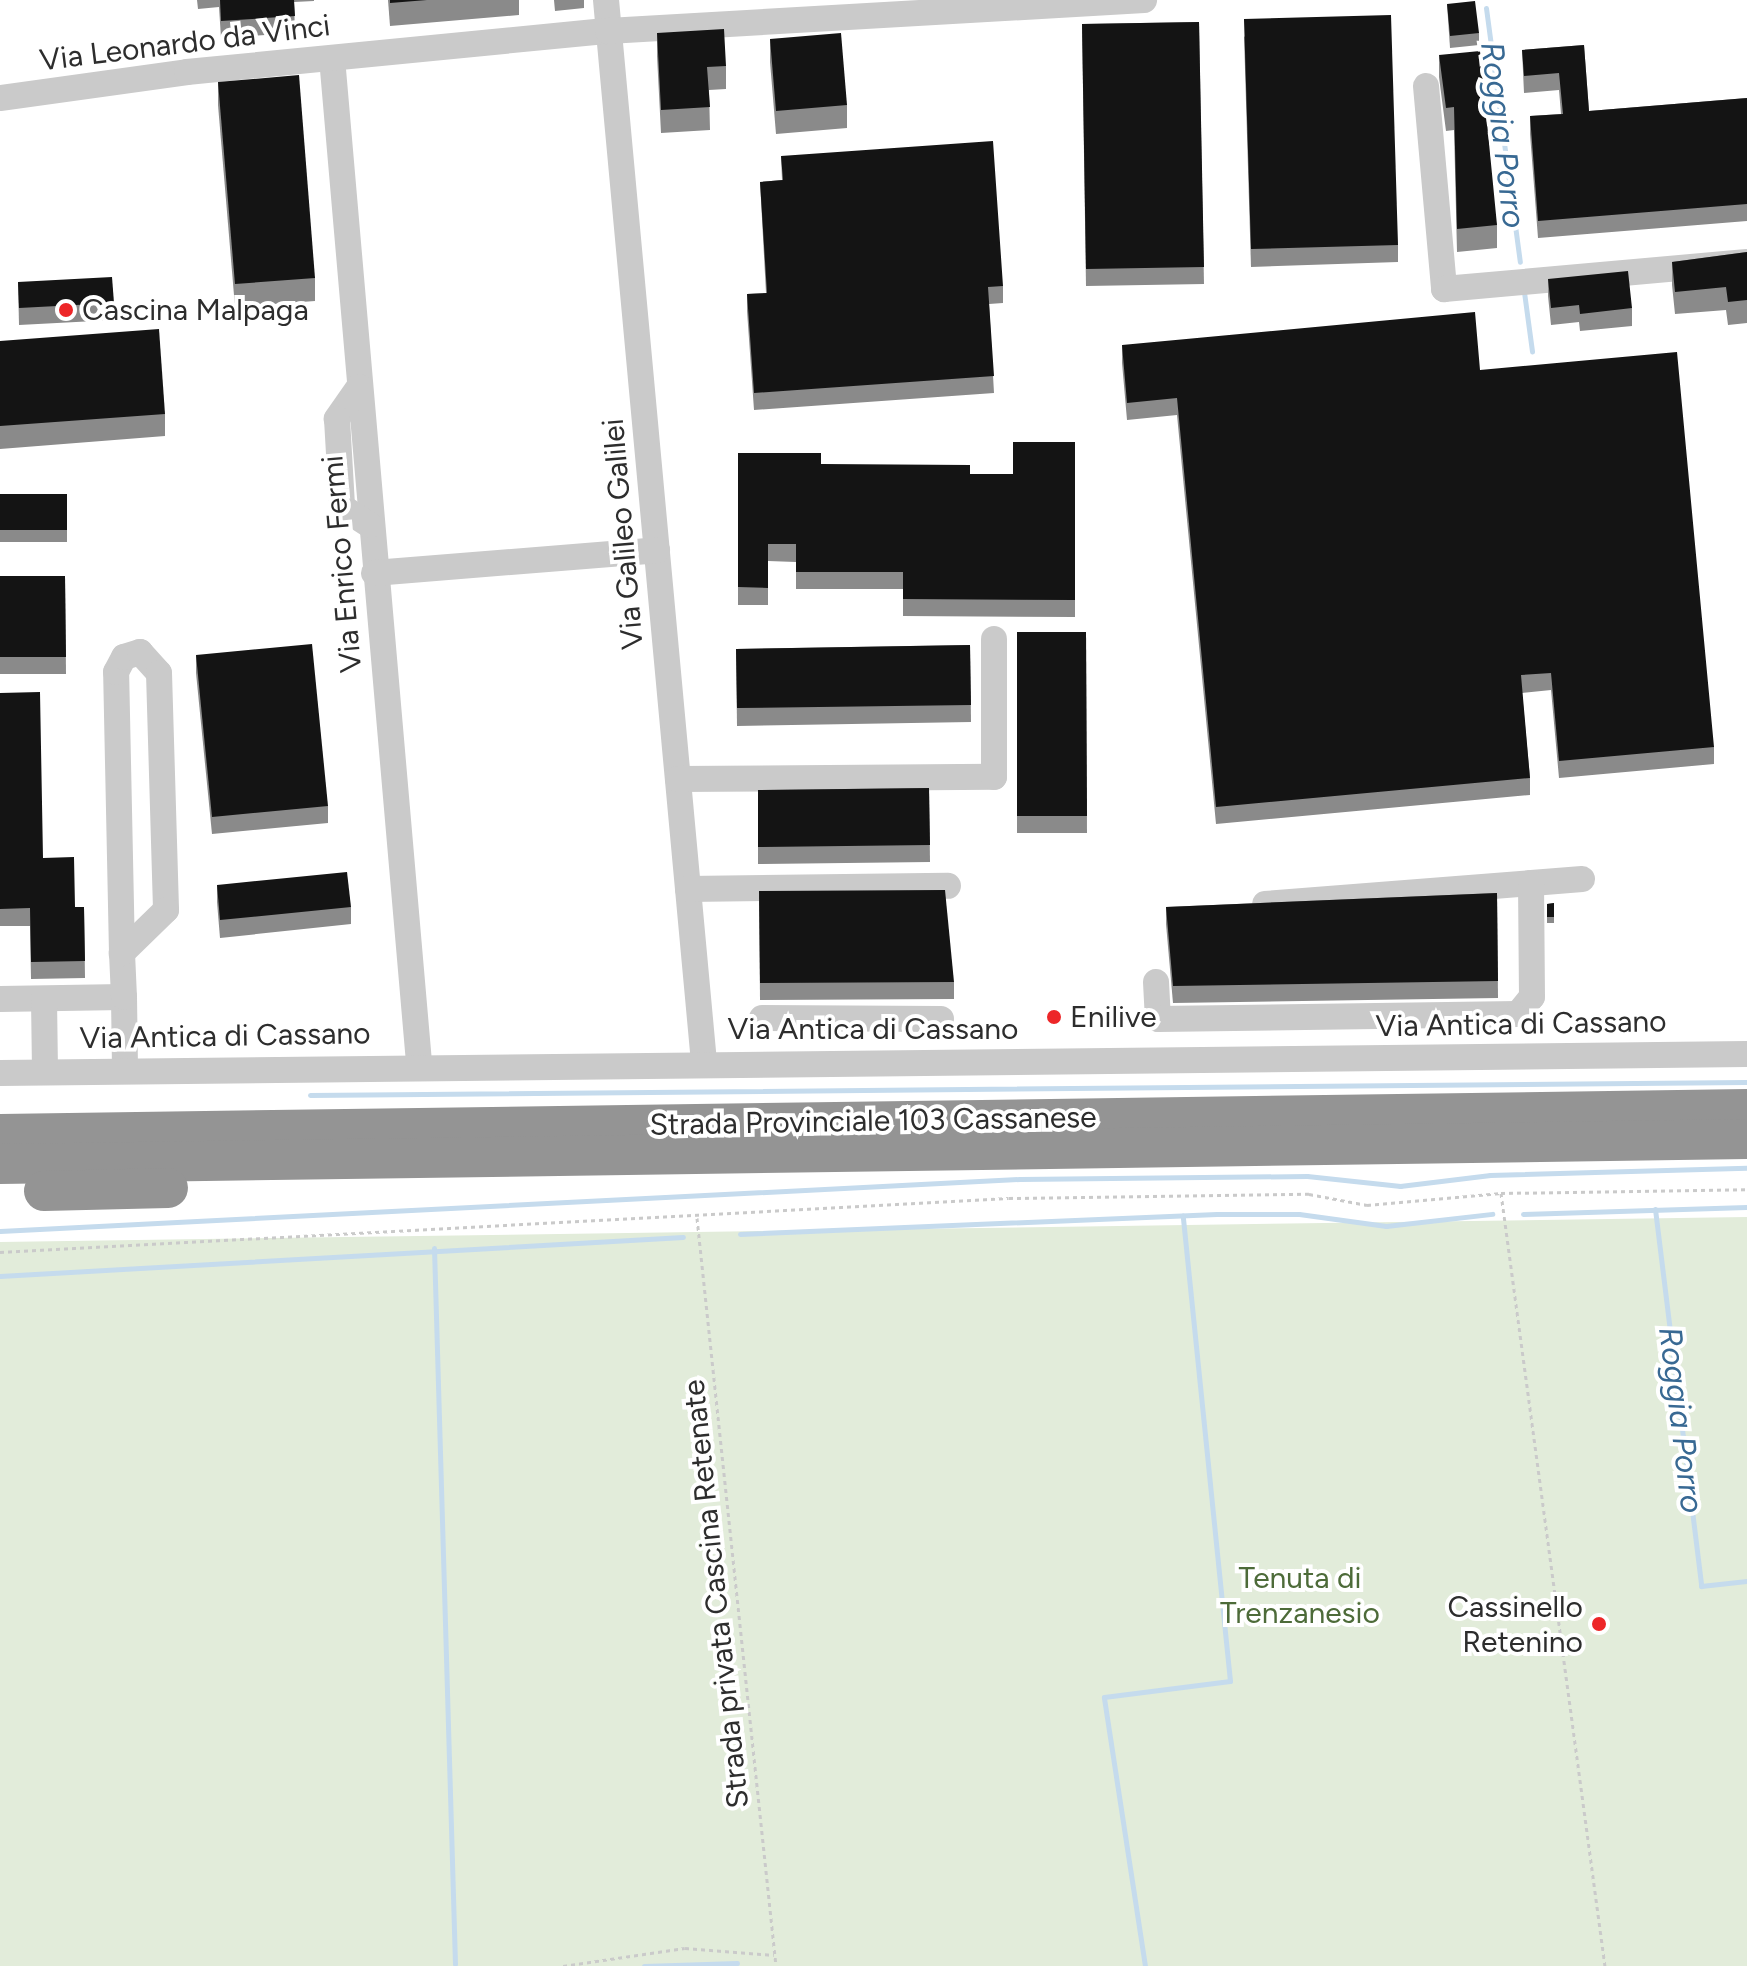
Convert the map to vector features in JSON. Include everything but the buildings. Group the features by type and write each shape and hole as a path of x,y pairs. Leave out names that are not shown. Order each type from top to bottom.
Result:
{"highway":[{"path":"0,1108 785,1110 917,1120"},
{"name":"Strada Provinciale 103 Cassanese","path":"0,1134 1747,1109"},
{"name":"Strada Provinciale 103 Cassanese","path":"0,1164 1747,1139"},
{"path":"0,1192 691,1168 969,1149"}],"street":[{"name":"Via Galileo Galilei","path":"606,0 704,1062"},
{"name":"Via Leonardo da Vinci","path":"0,98 332,58 608,31 1144,0"},
{"name":"Via Enrico Fermi","path":"332,58 374,573 419,1063"},
{"path":"1426,86 1444,289 1747,262"},
{"path":"374,573 657,550"},
{"path":"678,779 994,777 994,639"},
{"path":"122,953 166,910 159,673 140,652 124,657 116,672 122,953 124,997 125,1070"},
{"path":"1239,906 1582,879"},
{"path":"1156,982 1158,1019 1514,1016 1532,997 1531,883"},
{"path":"688,889 948,886"},
{"path":"5,1005 44,999 124,997"},
{"path":"44,999 45,1072"},
{"path":"762,1018 941,1019"},
{"path":"855,1018 856,1062"},
{"name":"Via Antica di Cassano","path":"0,1073 419,1063 1747,1054"}],"path":[{"path":"0,1252 697,1218 1009,1198 1309,1194 1367,1205 1501,1193 1747,1189"},
{"path":"1501,1193 1605,1966"},
{"name":"Strada privata Cascina Retenate","path":"697,1218 776,1966"},
{"path":"563,1966 685,1948 774,1955"}],"green space":[{"name":"Tenuta di Trenzanesio","path":"1747,1217 1747,1966 0,1966 0,1242"}],"waterway":[{"name":"Roggia Porro","path":"1486,8 1520,262"},
{"name":"Roggia Porro","path":"1524,292 1532,351"},
{"path":"310,1095 1747,1082"},
{"path":"0,1231 1020,1179 1307,1176 1400,1186 1490,1175 1747,1168"},
{"path":"1523,1214 1747,1207"},
{"name":"Roggia Porro","path":"1655,1209 1701,1586 1747,1581"},
{"path":"740,1234 1217,1214 1299,1214 1386,1226 1492,1214"},
{"path":"1145,1966 1104,1697 1230,1681 1183,1215"},
{"path":"0,1276 683,1237"},
{"path":"434,1248 455,1964"},
{"path":"644,1966 737,1963"}],"place":[{"name":"Cascina Malpaga","path":"66,310"},
{"name":"Enilive","path":"1054,1017"},
{"name":"Cassinello Retenino","path":"1599,1624"}]}
